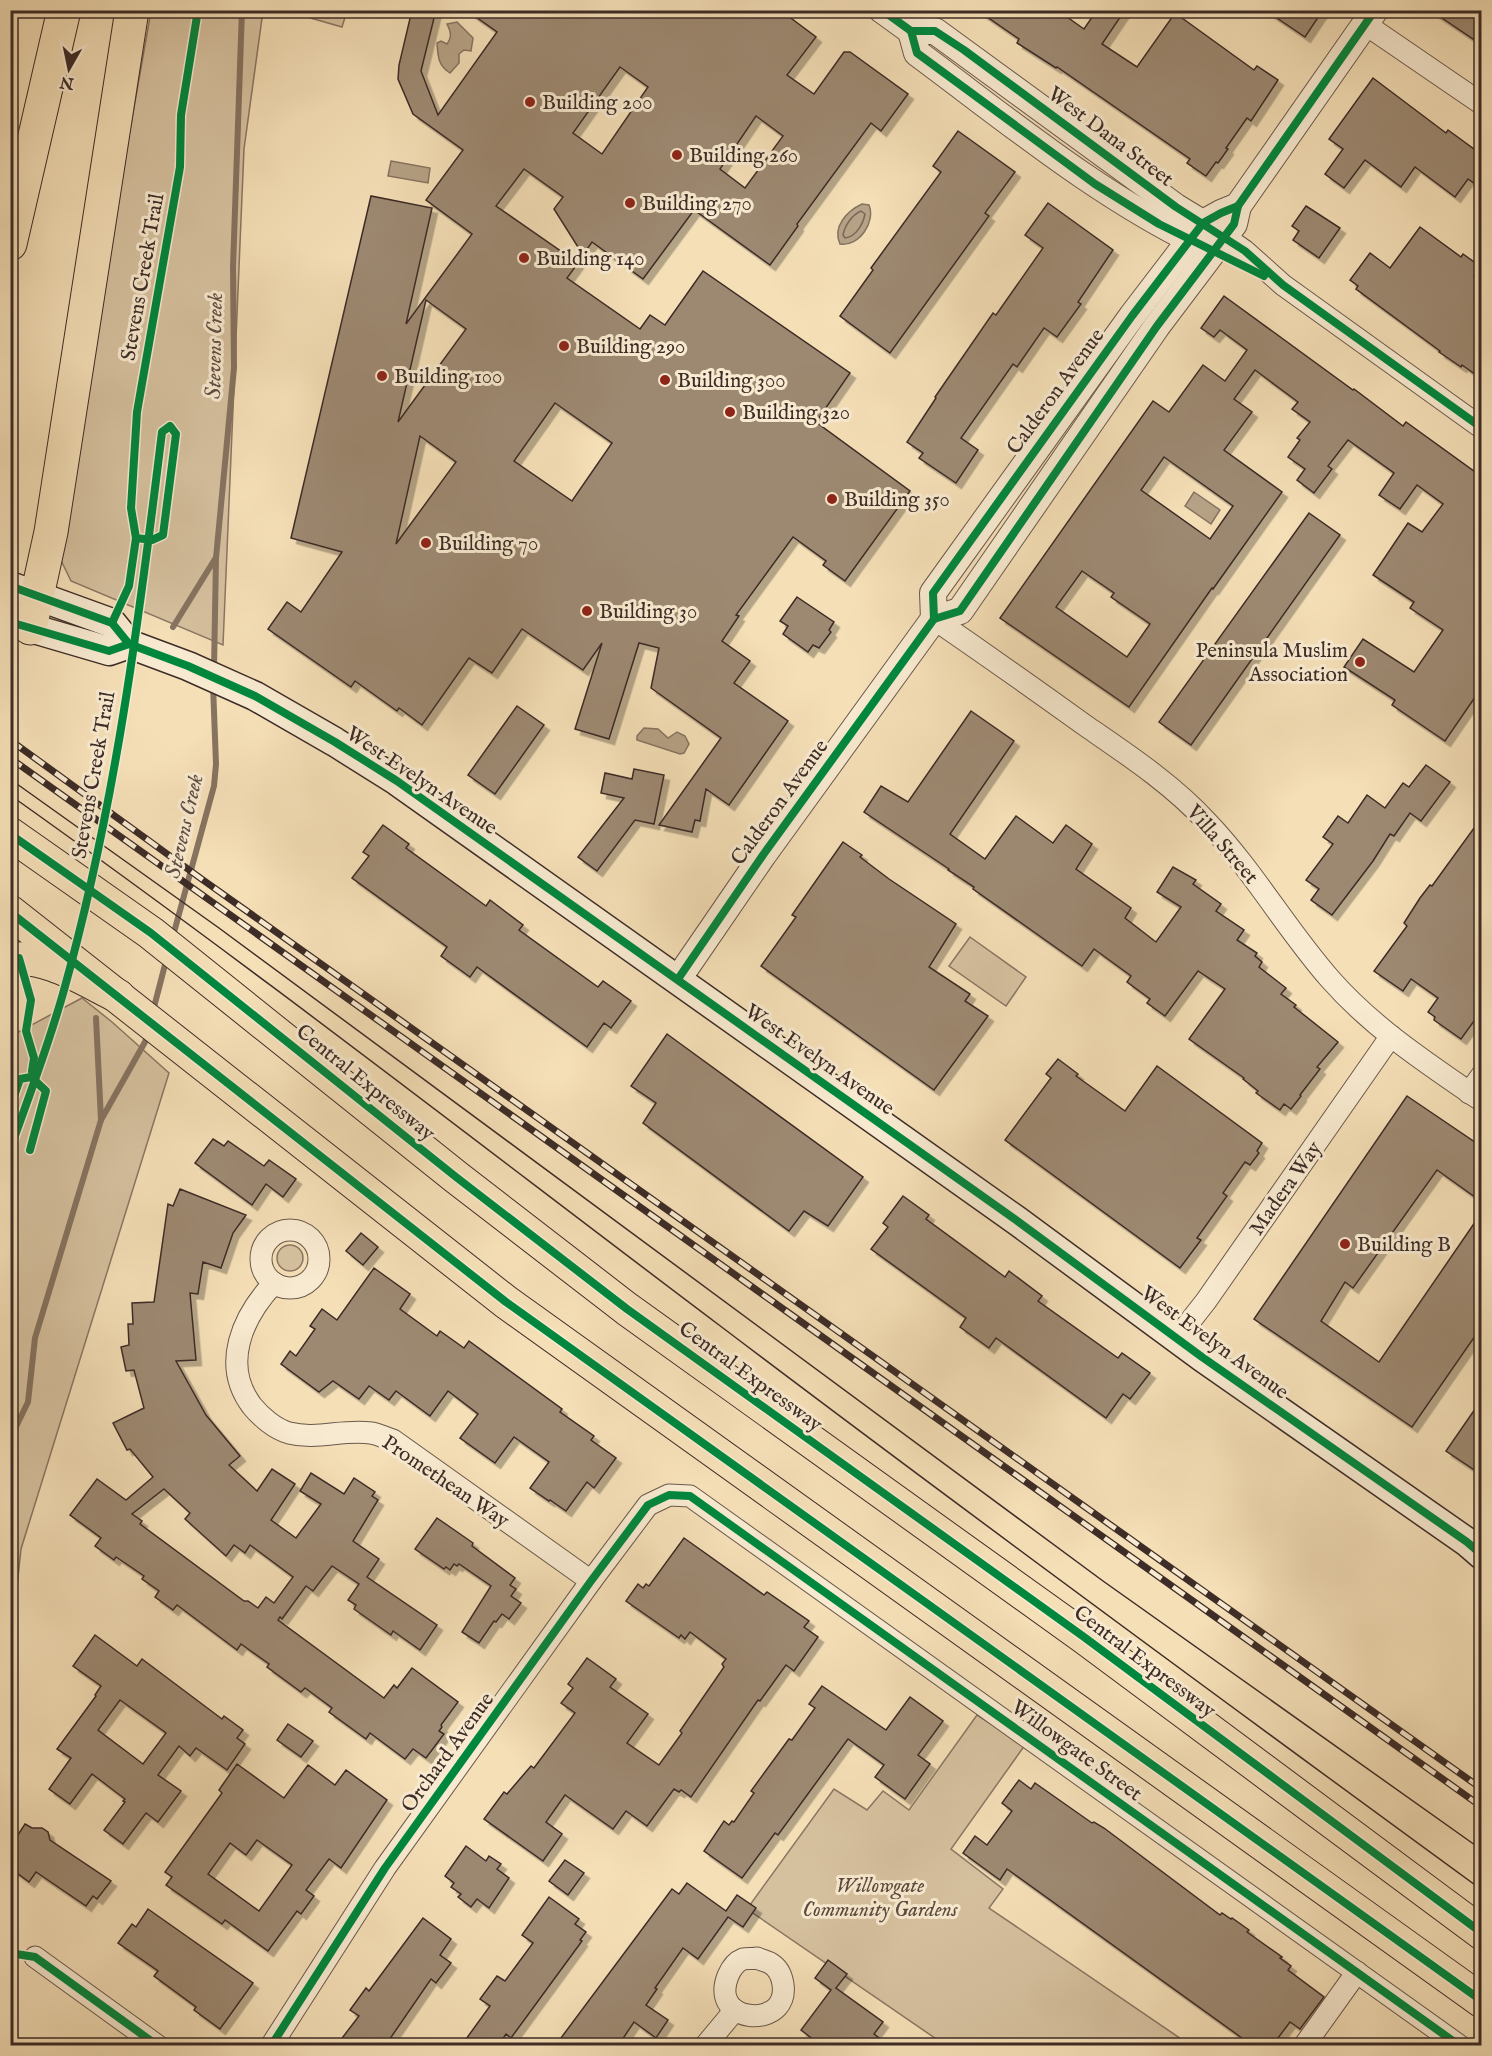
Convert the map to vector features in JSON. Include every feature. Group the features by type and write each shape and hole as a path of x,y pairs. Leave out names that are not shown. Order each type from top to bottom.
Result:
{"highway":[{"path":"10,244 64,10"},
{"path":"20,625 24,591 51,532 132,10"},
{"name":"Central Expressway","path":"10,834 151,933 544,1246 637,1316 1084,1637 1482,1933"},
{"path":"10,912 506,1302 1482,2001"},
{"path":"10,960 19,958 45,961 118,996"}],"main road":[{"path":"20,625 109,651 129,644 112,623 24,591"},
{"name":"West Evelyn Avenue","path":"129,644 188,666 255,696 335,742 404,786 1016,1220 1177,1338 1477,1549"}],"street":[{"name":"West Dana Street","path":"882,10 911,31 916,53 1095,184 1156,223 1208,238 1283,285 1482,428"},
{"path":"1370,17 1482,104"},
{"name":"Calderon Avenue","path":"678,979 763,855 934,619 933,593 1132,316 1208,238 1221,213 1238,206 1370,17"},
{"name":"Villa Street","path":"934,619 1126,754 1174,791 1207,821 1243,863 1331,980 1354,1005 1391,1036 1475,1097"},
{"name":"Madera Way","path":"1177,1338 1206,1301 1391,1036"},
{"path":"1475,1097 1482,1075"},
{"name":"Promethean Way","path":"274,1283 258,1300 237,1346 236,1371 245,1396 261,1417 287,1433 314,1437 350,1432 372,1433 393,1440 591,1581"},
{"name":"Orchard Avenue","path":"271,2046 385,1868 591,1581 648,1505 669,1495"},
{"name":"Willowgate Street","path":"669,1495 690,1496 1460,2046"},
{"path":"35,1957 158,2046"},
{"path":"1304,2046 1357,1972"},
{"path":"705,2046 735,2010"}],"green space":[{"path":"347,10 342,27 286,11"},
{"path":"151,11 263,11 244,149 223,645 71,581 56,550"},
{"path":"970,937 1026,977 1006,1006 949,966"},
{"path":"82,998 169,1073 21,1549 11,1643 11,1036"},
{"path":"290,1245 299,1249 303,1258 299,1267 290,1271 281,1267 277,1258 281,1249"},
{"name":"Willowgate Community Gardens","path":"977,1715 1025,1745 951,1849 1003,1889 989,1908 1190,2045 945,2045 747,1909 834,1789 867,1810 883,1791 909,1810"}],"water":[{"path":"457,22 473,38 471,51 464,50 459,54 459,63 450,73 439,60 437,43 441,41 447,44 450,34 447,24"},
{"path":"391,161 430,168 428,183 388,176"},
{"path":"862,204 869,205 871,212 868,226 854,242 840,244 838,232 842,220"},
{"path":"1194,492 1220,510 1211,524 1185,506"},
{"path":"644,728 658,729 668,738 677,732 685,736 689,744 684,753 680,754 637,740 637,736"}],"building":[{"path":"412,10 436,10 421,71 438,115 497,32 466,10 780,10 816,37 787,75 814,94 844,52 850,52 908,94 881,131 871,123 770,265 694,210 643,279 592,242 583,255 554,209 563,197 524,169 496,206 578,263 567,278 640,329 650,315 665,325 703,271 850,373 816,422 910,491 845,581 823,565 826,561 793,537 736,615 739,616 722,641 750,661 734,683 788,721 729,805 706,789 700,821 695,820 692,832 659,825 721,738 651,688 659,648 639,643 609,739 575,729 602,643 583,670 522,629 492,673 469,658 422,725 399,708 397,711 355,681 351,687 268,629 287,602 301,612 342,552 291,538 371,196 432,208 406,324 472,234 426,200 463,150 413,114 398,79 399,65","holes":["620,67 648,87 602,154 573,133","756,116 783,136 745,188 720,169","426,300 466,329 398,422","555,403 612,443 572,501 514,461","420,436 456,462 396,544"]},
{"path":"977,10 1057,10 1084,29 1097,10 1125,10 1102,44 1137,67 1175,13 1254,70 1257,66 1278,80 1251,121 1247,118 1226,148 1228,149 1206,176 1187,163 1190,159 1057,67 1017,43 1019,39"},
{"path":"1265,10 1323,10 1305,37"},
{"path":"1430,10 1482,10 1482,45"},
{"path":"1373,78 1446,133 1448,130 1482,155 1482,189 1468,179 1455,197 1415,167 1401,187 1365,160 1344,188 1325,174 1343,149 1329,139"},
{"path":"958,131 1015,172 985,213 989,216 890,353 840,316 873,270 871,268 941,172 933,166"},
{"path":"1048,203 1113,250 1078,302 1081,304 1057,337 1044,328 1017,367 1013,364 961,438 978,450 956,483 919,458 923,453 907,442 993,313 996,315 1043,248 1025,235"},
{"path":"1306,206 1340,228 1319,258 1293,240 1299,231 1292,226"},
{"path":"1420,227 1461,257 1463,254 1481,267 1474,276 1482,281 1482,379 1439,352 1356,289 1358,286 1350,280 1370,253 1390,268"},
{"path":"1224,296 1403,426 1406,422 1482,477 1482,687 1445,741 1392,705 1395,700 1344,667 1363,639 1414,672 1443,630 1410,608 1414,602 1373,575 1408,523 1422,532 1443,504 1417,485 1400,509 1379,495 1394,473 1348,440 1328,466 1332,469 1314,493 1297,480 1305,469 1288,457 1300,440 1297,438 1310,422 1292,409 1298,402 1255,370 1234,399 1252,412 1224,450 1282,492 1129,707 1000,618 1153,401 1169,412 1203,365 1225,381 1247,350 1220,330 1214,337 1201,328","holes":["1164,457 1233,506 1210,539 1141,490","1082,571 1114,593 1111,597 1150,624 1127,657 1056,607"]},
{"path":"1309,513 1340,535 1191,745 1159,722"},
{"path":"797,597 834,622 829,630 831,632 819,648 813,645 808,652 783,634 788,626 780,621"},
{"path":"517,706 544,725 495,794 468,775"},
{"path":"971,711 1014,741 950,834 985,859 1016,816 1053,843 1066,825 1092,844 1076,869 1131,908 1125,918 1156,942 1181,907 1157,892 1173,867 1196,880 1193,884 1221,904 1216,911 1244,930 1237,940 1257,953 1255,956 1262,962 1259,967 1286,988 1281,994 1338,1042 1317,1067 1320,1069 1291,1109 1284,1104 1280,1110 1256,1093 1258,1091 1244,1078 1189,1039 1225,989 1198,971 1165,1016 1147,1003 1150,999 1127,982 1131,976 1094,949 1082,966 973,889 974,887 949,869 864,812 881,786 908,802"},
{"path":"1426,765 1450,782 1421,821 1410,813 1394,836 1390,834 1373,861 1332,915 1311,900 1319,889 1306,880 1333,844 1323,837 1338,816 1348,823 1367,795 1385,808 1403,783 1409,787"},
{"path":"634,769 664,775 654,824 635,820 597,871 578,857 624,798 601,793 605,773 632,779"},
{"path":"1482,817 1482,1010 1461,1039 1434,1020 1435,1017 1428,1012 1438,998 1411,979 1403,991 1374,971 1407,926 1404,923 1420,898 1430,885 1432,886"},
{"path":"383,825 409,844 406,848 486,906 490,900 523,925 519,930 598,987 603,981 631,1001 611,1028 604,1023 587,1047 477,967 470,977 441,956 447,947 352,878 369,856 363,852"},
{"path":"843,842 889,879 956,924 929,967 970,994 965,1001 988,1016 934,1090 761,966 796,917 792,915"},
{"path":"667,1034 863,1177 828,1226 804,1211 789,1231 643,1123 656,1103 631,1086"},
{"path":"1058,1059 1078,1074 1076,1076 1125,1111 1157,1066 1262,1143 1257,1151 1259,1153 1250,1165 1245,1162 1223,1193 1227,1196 1197,1238 1201,1240 1180,1268 1005,1140 1051,1078 1046,1074"},
{"name":"Building B","path":"1407,1096 1482,1147 1482,1202 1437,1170 1353,1288 1345,1282 1321,1321 1379,1362 1482,1212 1482,1326 1412,1427 1254,1319"},
{"path":"213,1139 224,1146 228,1141 264,1166 269,1160 296,1179 283,1197 266,1184 252,1205 195,1163"},
{"path":"180,1189 246,1215 233,1233 221,1268 203,1262 198,1294 190,1293 196,1360 176,1361 206,1415 240,1456 229,1465 257,1491 272,1469 295,1484 271,1520 296,1538 321,1504 300,1491 311,1473 344,1494 354,1478 375,1492 372,1496 378,1500 353,1541 379,1559 367,1577 437,1625 420,1650 393,1631 391,1635 354,1609 356,1605 348,1600 359,1584 332,1566 313,1591 306,1586 282,1619 280,1617 278,1620 384,1698 394,1685 397,1688 412,1668 458,1702 441,1725 439,1731 444,1734 426,1758 413,1749 405,1759 370,1733 366,1739 329,1712 332,1708 305,1688 301,1692 267,1667 269,1664 241,1644 237,1650 177,1605 173,1610 155,1597 159,1591 142,1579 144,1576 116,1557 114,1560 95,1546 101,1538 70,1515 97,1479 126,1500 153,1477 130,1449 127,1450 113,1423 144,1408 134,1370 126,1371 121,1347 129,1345 128,1324 133,1324 132,1303 154,1302 168,1204 173,1206","holes":["164,1489 190,1513 185,1519 226,1556 234,1545 245,1553 250,1545 293,1577 274,1603 266,1597 258,1608 244,1601 140,1524 142,1521 132,1514"]},
{"path":"903,1196 929,1215 926,1219 1005,1277 1009,1271 1042,1296 1038,1301 1118,1358 1122,1353 1150,1373 1130,1399 1123,1394 1106,1418 996,1338 989,1348 960,1327 966,1318 871,1249 888,1227 883,1223"},
{"path":"361,1233 378,1247 363,1265 346,1251"},
{"path":"374,1268 410,1294 400,1309 437,1336 440,1331 464,1348 469,1341 562,1409 560,1412 594,1436 591,1440 616,1458 594,1488 587,1482 566,1511 549,1501 530,1488 549,1462 514,1437 495,1463 460,1438 478,1414 448,1391 430,1416 396,1391 389,1400 369,1386 359,1399 333,1381 319,1392 281,1364 290,1351 296,1356 315,1329 310,1326 322,1309 337,1320"},
{"path":"1482,1399 1482,1475 1446,1451"},
{"path":"437,1518 473,1543 472,1546 515,1578 510,1585 516,1589 511,1596 521,1603 509,1619 502,1614 496,1622 494,1621 479,1643 462,1632 491,1586 459,1564 457,1566 454,1564 450,1570 446,1567 444,1569 415,1549"},
{"path":"684,1538 764,1595 767,1592 809,1621 804,1627 818,1637 794,1671 786,1665 760,1701 758,1700 691,1797 681,1790 679,1792 674,1789 647,1826 626,1811 613,1829 565,1795 546,1822 562,1834 543,1861 484,1819 504,1792 507,1794 531,1766 534,1768 575,1713 561,1703 573,1688 568,1684 587,1658 616,1679 610,1687 648,1714 627,1743 659,1765 724,1667 722,1664 726,1659 690,1632 685,1639 681,1635 679,1638 626,1601 638,1584 643,1588 646,1584 649,1586"},
{"path":"95,1635 137,1666 142,1659 222,1719 224,1716 243,1730 237,1738 245,1744 227,1770 196,1748 190,1756 179,1746 158,1775 181,1791 158,1822 146,1813 123,1844 104,1830 125,1799 92,1774 70,1804 49,1789 71,1758 57,1749 101,1686 73,1666","holes":["120,1700 166,1733 143,1764 98,1730"]},
{"path":"822,1686 886,1730 910,1697 943,1721 918,1755 930,1764 905,1799 875,1777 884,1765 848,1739 778,1835 775,1833 742,1878 704,1851 724,1821 729,1825 732,1821 734,1822 754,1793 751,1791 815,1708 809,1704"},
{"path":"288,1724 313,1741 301,1757 277,1740"},
{"path":"237,1764 284,1798 308,1765 335,1785 346,1770 387,1800 341,1868 329,1859 306,1890 314,1896 301,1914 297,1911 268,1951 225,1920 222,1924 166,1885 172,1877 165,1872 222,1793 219,1790","holes":["257,1840 292,1865 259,1911 208,1874 230,1843 246,1855"]},
{"path":"1019,1780 1031,1789 1035,1783 1092,1823 1104,1828 1220,1915 1222,1913 1232,1918 1249,1930 1247,1932 1282,1957 1280,1958 1291,1966 1288,1970 1324,1997 1300,2029 1290,2022 1272,2046 1253,2046 1007,1869 1000,1880 963,1853 975,1836 987,1845 1012,1811 1002,1803"},
{"path":"25,1824 32,1828 42,1828 48,1832 50,1840 111,1881 97,1899 93,1896 86,1906 36,1872 29,1882 13,1870 17,1864 10,1859 10,1847"},
{"path":"466,1846 486,1861 489,1856 501,1864 497,1869 509,1878 489,1908 477,1899 471,1907 458,1897 461,1894 451,1887 454,1883 445,1876"},
{"path":"565,1860 584,1873 568,1895 549,1881"},
{"path":"687,1883 726,1911 737,1895 756,1908 743,1927 728,1917 698,1959 683,1948 646,2005 668,2020 656,2038 634,2022 618,2046 555,2046 672,1889 679,1894"},
{"path":"549,1897 579,1919 575,1924 586,1932 580,1940 582,1941 511,2038 506,2034 498,2046 461,2046 490,2006 480,1999 497,1976 505,1981 533,1943 522,1935"},
{"path":"148,1909 253,1983 220,2029 194,2010 196,2007 154,1976 158,1971 118,1943 132,1924 136,1927"},
{"path":"423,1918 451,1939 440,1955 451,1963 436,1983 431,1979 385,2046 336,2046 359,2016 350,2010 366,1988 369,1991"},
{"path":"828,1960 847,1974 836,1988 883,2022 874,2034 890,2046 822,2046 801,2030 831,1990 815,1978"}],"waterway":[{"name":"Stevens Creek","path":"214,669 216,558 234,368 233,267 242,10"},
{"path":"173,627 215,559"},
{"name":"Stevens Creek","path":"173,936 214,786 216,764 213,685"},
{"name":"Stevens Creek","path":"153,1011 167,957"},
{"path":"96,1018 101,1120"},
{"name":"Stevens Creek","path":"10,1439 28,1402 35,1338 101,1120 148,1033"}],"tram line":[{"path":"10,779 219,928 1103,1581 1482,1850"},
{"path":"10,795 278,991 1004,1538 1482,1890"}],"railway":[{"path":"10,740 203,880 1482,1789"},
{"path":"10,758 1482,1807"}],"cycle path":[{"name":"Stevens Creek Trail","path":"10,1149 58,1010 98,852 124,713 144,573 153,502 162,432 170,426 176,434 163,535 152,540 136,538 131,508 137,412 180,167 181,115 198,10"},
{"path":"882,10 911,31 935,31 964,50 1176,207 1245,251 1283,285 1482,428"},
{"path":"678,979 763,855 934,619 960,611 1157,326 1234,224 1238,206 1375,10"},
{"path":"911,31 917,53 1095,184 1159,224 1264,276"},
{"path":"934,619 933,593 1132,316 1203,223 1238,206"},
{"path":"112,623 129,586 136,538"},
{"path":"10,586 112,623 129,644 188,666 255,696 397,781 1016,1220 1202,1357 1467,1542 1482,1555"},
{"path":"10,622 109,651 129,644"},
{"path":"10,834 151,933 456,1177 627,1309 1084,1637 1482,1933"},
{"path":"10,912 506,1302 1482,2001"},
{"path":"19,958 31,1000 26,1031 34,1058 32,1071"},
{"path":"10,1108 20,1079 31,1077 46,1091 30,1150"},
{"path":"271,2046 385,1868 591,1581 648,1505 669,1495 690,1496 1460,2046"},
{"path":"10,1953 35,1957 158,2046"}],"place":[{"name":"Building 200","path":"530,102"},
{"name":"Building 260","path":"677,155"},
{"name":"Building 270","path":"630,203"},
{"name":"Building 140","path":"524,258"},
{"name":"Building 290","path":"564,346"},
{"name":"Building 100","path":"382,376"},
{"name":"Building 300","path":"665,380"},
{"name":"Building 320","path":"730,412"},
{"name":"Building 350","path":"832,499"},
{"name":"Building 70","path":"426,543"},
{"name":"Building 30","path":"587,611"},
{"name":"Peninsula Muslim Association","path":"1360,662"},
{"name":"Building B","path":"1345,1244"}]}
